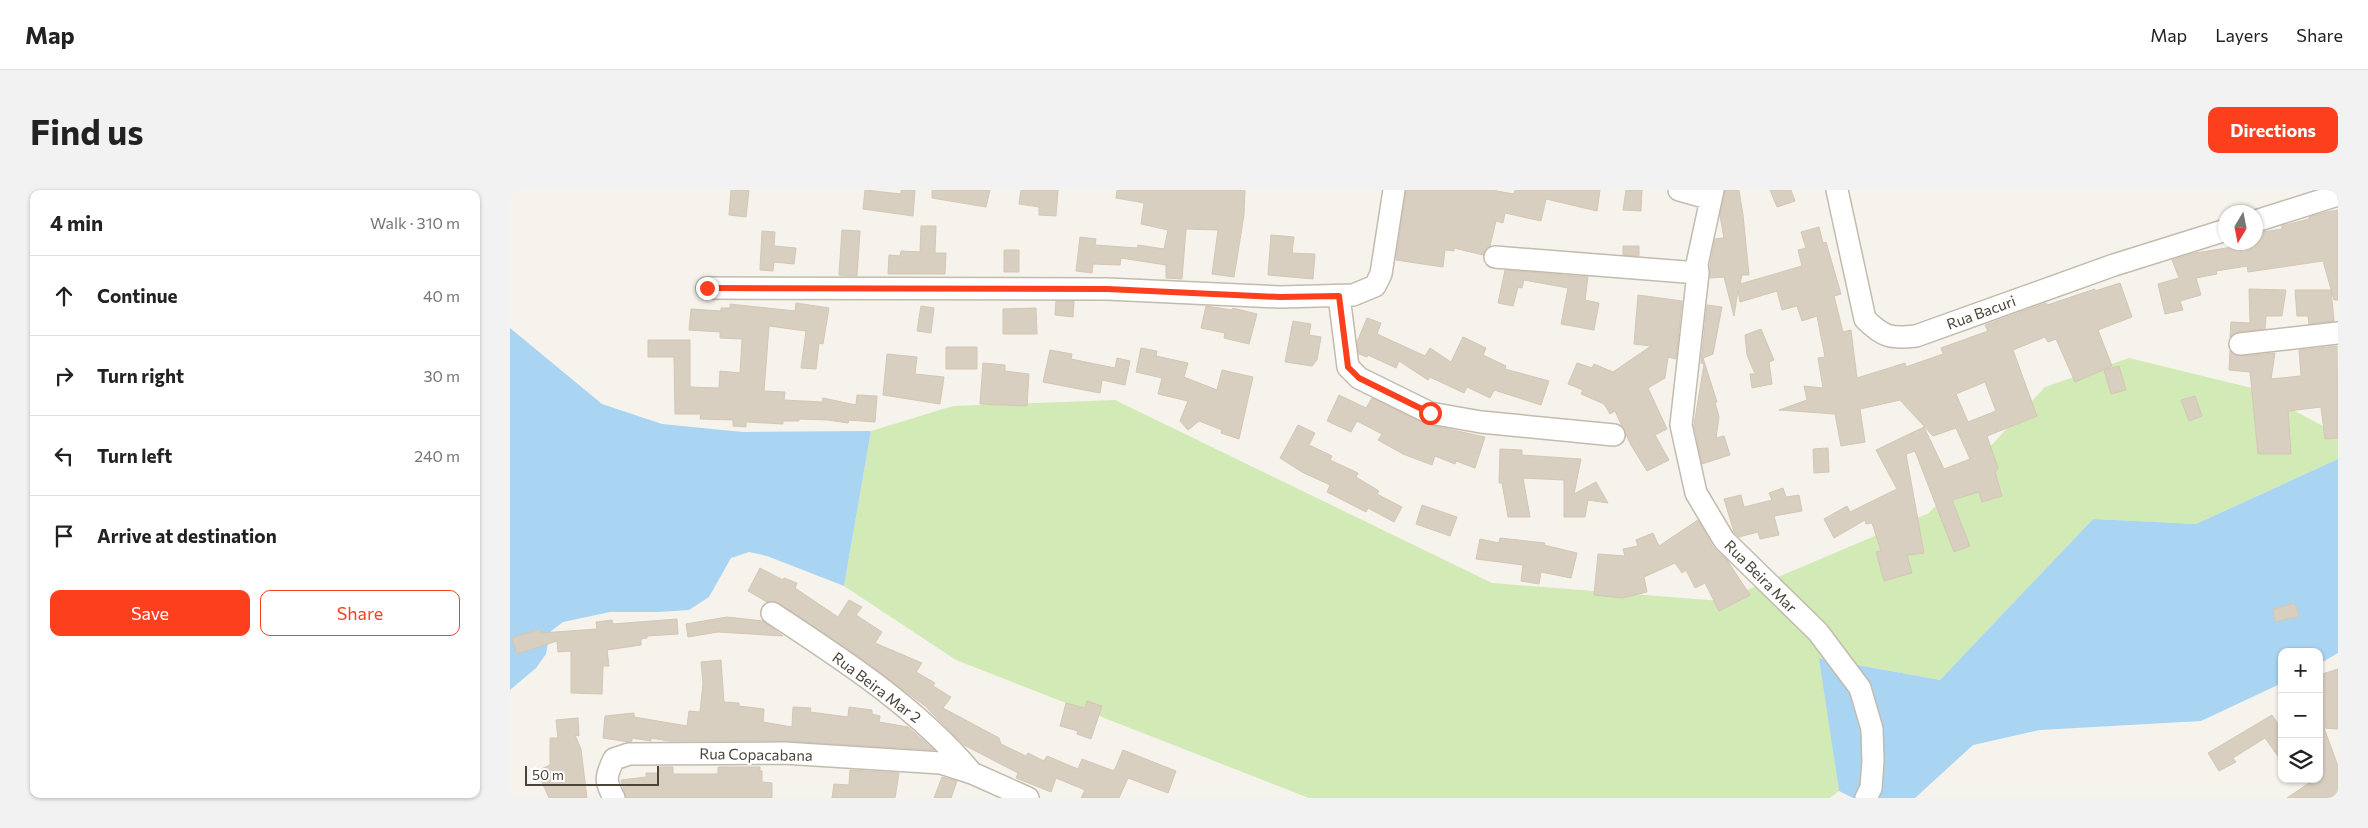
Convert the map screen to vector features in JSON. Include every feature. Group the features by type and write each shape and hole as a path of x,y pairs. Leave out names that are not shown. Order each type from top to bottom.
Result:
{"street":[{"path":"707,288 1107,289 1280,297 1353,295 1376,286 1381,274 1394,190"},
{"path":"1679,190 1712,195"},
{"name":"Rua Bacuri","path":"1837,190 1865,319 1879,333 1898,338 1916,336 2114,265 2218,232"},
{"name":"Rua Beira Mar","path":"1712,195 1697,264 1698,273 1681,425 1696,493 1724,540 1818,632 1860,688 1872,729 1874,761 1871,788 1866,798"},
{"path":"2263,219 2338,195"},
{"path":"1495,257 1698,273"},
{"path":"1339,296 1348,367 1359,378 1430,413 1481,422 1614,435"},
{"path":"2240,344 2338,334"},
{"name":"Rua Beira Mar 2","path":"772,613 850,664 924,723 954,752 972,773"},
{"name":"Rua Copacabana","path":"614,798 606,783 608,771 614,759 629,754 784,753 942,763 972,773"},
{"path":"972,773 1028,798"}],"green space":[{"path":"2129,358 2252,388 2338,434 2338,459 2196,524 2093,519 1940,680 1820,658 1839,791 1830,798 1309,798 956,660 844,586 871,431 953,406 1115,400 1492,583 1721,601 1929,513 2045,387"}],"water":[{"path":"510,328 602,404 662,424 743,432 871,431 844,586 767,556 749,552 731,558 709,597 689,610 610,612 563,622 550,632 546,654 536,668 510,690"},
{"path":"2338,459 2338,653 2323,662 2323,648 2278,648 2278,685 2201,721 2040,730 1973,745 1915,798 1853,798 1839,791 1819,658 1940,680 2093,519 2196,524"}],"building":[{"path":"731,190 749,190 746,217 729,215"},
{"path":"865,190 901,194 901,190 915,190 913,216 863,209"},
{"path":"932,190 990,190 986,207 932,198"},
{"path":"1021,190 1058,190 1056,216 1039,215 1039,207 1019,204"},
{"path":"1117,190 1245,190 1244,215 1234,277 1212,274 1218,230 1186,229 1182,279 1166,278 1166,265 1121,258 1120,265 1093,264 1092,273 1076,271 1080,237 1096,239 1095,245 1137,248 1138,245 1164,249 1168,230 1141,224 1144,203 1116,198"},
{"path":"1406,190 1491,190 1514,194 1515,190 1600,190 1597,211 1546,199 1541,221 1505,213 1503,223 1496,221 1490,246 1483,255 1454,248 1454,251 1445,250 1443,267 1396,260"},
{"path":"1626,190 1642,190 1641,211 1623,210"},
{"path":"1725,190 1739,190 1749,275 1742,275 1740,284 1802,266 1798,250 1806,248 1801,232 1819,227 1823,243 1826,242 1841,294 1834,296 1843,332 1851,330 1857,378 1905,363 1906,367 1943,354 1941,348 1988,331 1985,325 2046,303 2047,305 2120,283 2132,317 2098,330 2112,366 2075,382 2056,339 2048,342 2045,337 2013,350 2037,416 1987,436 1998,468 1995,472 2002,496 1982,502 1979,492 1952,500 1970,546 1954,552 1915,451 1906,454 1924,553 1907,555 1912,573 1884,581 1876,552 1881,551 1872,523 1866,524 1865,520 1834,538 1824,519 1847,506 1850,512 1897,489 1876,450 1924,427 1944,469 1970,459 1956,428 1933,436 1900,400 1860,409 1865,442 1841,446 1835,414 1779,410 1807,400 1804,386 1823,388 1818,358 1825,357 1817,316 1802,321 1797,306 1782,310 1777,291 1740,302 1738,290 1734,316 1724,277 1710,278 1710,265 1715,239 1724,238 1720,216","holes":["1985,382 1996,411 1968,422 1956,394"]},
{"path":"1770,190 1791,190 1795,201 1777,207"},
{"path":"2338,210 2338,300 2334,300 2323,261 2248,272 2247,266 2216,271 2217,274 2196,278 2201,295 2180,301 2183,310 2165,314 2158,284 2179,278 2172,260 2195,253 2218,249 2263,250 2263,232 2282,229 2282,226"},
{"path":"921,226 936,226 935,253 946,253 945,274 888,274 889,255 900,256 901,251 920,252"},
{"path":"842,230 860,231 857,276 839,275"},
{"path":"762,231 775,232 774,246 796,248 794,264 774,262 773,271 760,270"},
{"path":"1271,235 1294,237 1292,253 1315,254 1313,279 1268,275"},
{"path":"1623,246 1639,246 1639,256 1623,255"},
{"path":"1004,250 1019,250 1019,272 1004,272"},
{"path":"1505,270 1588,277 1585,300 1599,303 1594,330 1561,324 1568,288 1524,280 1522,288 1518,287 1513,306 1498,303"},
{"path":"2249,289 2286,290 2282,316 2266,316 2265,329 2239,332 2230,337 2231,322 2250,323"},
{"path":"2295,290 2331,290 2334,321 2309,324 2308,316 2297,316"},
{"path":"1638,295 1682,301 1676,359 1668,357 1665,378 1648,388 1667,429 1655,435 1669,460 1647,471 1631,445 1615,411 1610,414 1604,404 1581,394 1583,390 1568,384 1577,363 1592,368 1594,364 1613,372 1651,346 1634,344"},
{"path":"1056,301 1074,301 1073,317 1055,315"},
{"path":"796,303 829,308 823,344 819,343 816,369 801,368 806,331 769,326 764,391 785,392 784,400 822,402 823,398 856,405 857,395 877,396 875,422 849,420 848,423 799,419 799,421 783,421 783,424 746,422 746,427 733,426 733,420 700,419 701,414 675,414 674,357 648,357 648,340 690,340 690,387 719,388 720,371 740,373 742,339 720,338 720,332 689,330 691,309 721,311 721,308 730,308 730,304 795,311"},
{"path":"1707,305 1722,307 1713,354 1703,358 1717,402 1715,402 1719,417 1716,438 1724,436 1730,455 1702,464 1694,425 1704,364 1701,363"},
{"path":"921,306 934,308 931,333 917,331"},
{"path":"1206,306 1232,310 1233,308 1257,314 1249,344 1224,338 1225,333 1201,328"},
{"path":"1036,308 1037,334 1003,334 1003,309"},
{"path":"1367,318 1381,323 1377,334 1425,356 1430,348 1451,362 1463,337 1486,348 1483,355 1506,366 1505,369 1549,381 1541,405 1494,390 1490,398 1467,387 1464,393 1430,377 1428,380 1399,361 1396,368 1368,355 1367,357 1359,354 1357,342"},
{"path":"1293,321 1311,324 1309,335 1321,337 1317,360 1312,366 1285,362"},
{"path":"1761,329 1774,360 1769,362 1772,384 1752,388 1750,374 1755,374 1747,355 1745,335"},
{"path":"2337,346 2338,438 2325,439 2321,407 2288,411 2291,454 2258,454 2250,372 2229,370 2230,351 2241,356 2275,353 2271,379 2301,376 2299,350"},
{"path":"946,347 977,347 977,369 946,369"},
{"path":"1141,348 1157,351 1156,356 1188,363 1184,377 1217,390 1222,370 1253,377 1239,439 1221,433 1222,430 1199,421 1188,430 1180,421 1188,401 1158,394 1162,378 1136,372"},
{"path":"1050,350 1072,354 1071,359 1115,368 1117,358 1130,361 1125,385 1102,380 1100,393 1043,382"},
{"path":"887,354 917,357 915,374 944,377 940,404 883,395"},
{"path":"983,363 1005,365 1005,371 1029,374 1027,406 980,404"},
{"path":"2119,366 2126,390 2111,394 2104,370"},
{"path":"1339,395 1366,408 1372,398 1425,424 1485,437 1475,468 1456,461 1455,464 1435,456 1432,465 1403,454 1378,440 1382,434 1357,421 1351,432 1327,421"},
{"path":"2195,396 2202,416 2189,421 2181,400"},
{"path":"1298,425 1315,433 1309,445 1332,456 1330,460 1358,473 1356,477 1379,491 1377,494 1402,507 1394,522 1368,508 1366,512 1327,492 1330,485 1302,472 1280,458"},
{"path":"1828,448 1829,472 1814,473 1813,449"},
{"path":"1500,449 1522,450 1522,455 1581,459 1574,494 1596,482 1608,503 1588,500 1585,517 1564,517 1564,480 1523,478 1530,517 1508,517 1502,483 1499,483"},
{"path":"1783,488 1786,497 1799,495 1802,511 1774,516 1779,535 1760,539 1758,532 1739,537 1734,532 1724,499 1741,495 1744,507 1772,500 1769,493"},
{"path":"1422,505 1457,517 1450,536 1416,524"},
{"path":"1698,520 1713,547 1727,560 1750,595 1719,611 1705,583 1695,588 1686,570 1682,573 1675,563 1644,577 1647,592 1622,598 1594,595 1598,554 1625,556 1623,549 1638,546 1636,540 1653,533 1659,546"},
{"path":"1500,538 1545,543 1544,545 1577,553 1571,578 1541,572 1539,584 1521,581 1523,565 1476,559 1480,539 1499,543"},
{"path":"760,568 783,580 784,578 797,583 795,588 838,617 849,600 862,607 856,615 882,632 875,643 922,663 916,672 935,683 933,686 951,697 943,708 999,738 1001,744 1026,756 1028,753 1044,761 1047,756 1078,769 1082,759 1114,771 1123,750 1176,771 1168,793 1128,778 1119,798 1081,798 1085,790 1056,778 1051,792 1016,778 1018,773 964,745 925,706 859,657 779,603 767,602 748,591"},
{"path":"2295,603 2299,616 2275,622 2273,609"},
{"path":"727,617 763,621 783,636 718,632 688,637 686,624"},
{"path":"677,619 678,634 647,636 647,638 641,639 641,645 607,650 609,666 603,666 602,694 571,693 571,651 558,652 557,641 517,654 512,638 540,629 541,633 597,629 596,622 612,620 613,624"},
{"path":"721,660 724,702 739,703 739,706 764,709 763,722 792,727 793,707 811,708 810,712 848,717 849,707 872,710 872,714 880,716 879,722 908,727 934,750 785,741 669,741 651,738 651,741 632,738 632,741 629,742 603,738 605,716 634,713 634,717 687,726 689,711 700,712 703,683 701,662"},
{"path":"2338,669 2338,729 2324,728 2338,766 2338,798 2287,798 2309,783 2323,783 2323,674"},
{"path":"1087,701 1102,706 1091,739 1077,734 1078,731 1060,726 1066,703 1085,708"},
{"path":"2272,715 2278,724 2278,756 2265,738 2233,758 2236,762 2219,771 2208,753"},
{"path":"578,718 579,736 575,735 581,749 587,798 549,798 537,771 550,765 550,738 558,738 556,720"},
{"path":"660,767 673,767 673,774 718,774 718,767 760,767 762,782 772,783 772,798 626,798 621,780 646,777 646,773 659,773"},
{"path":"850,770 899,773 895,798 832,798 834,784 849,785"},
{"path":"942,777 957,781 951,798 934,798"}],"route":[{"path":"707,288 1107,289 1280,297 1339,296 1348,367 1359,378 1430,413"}]}
